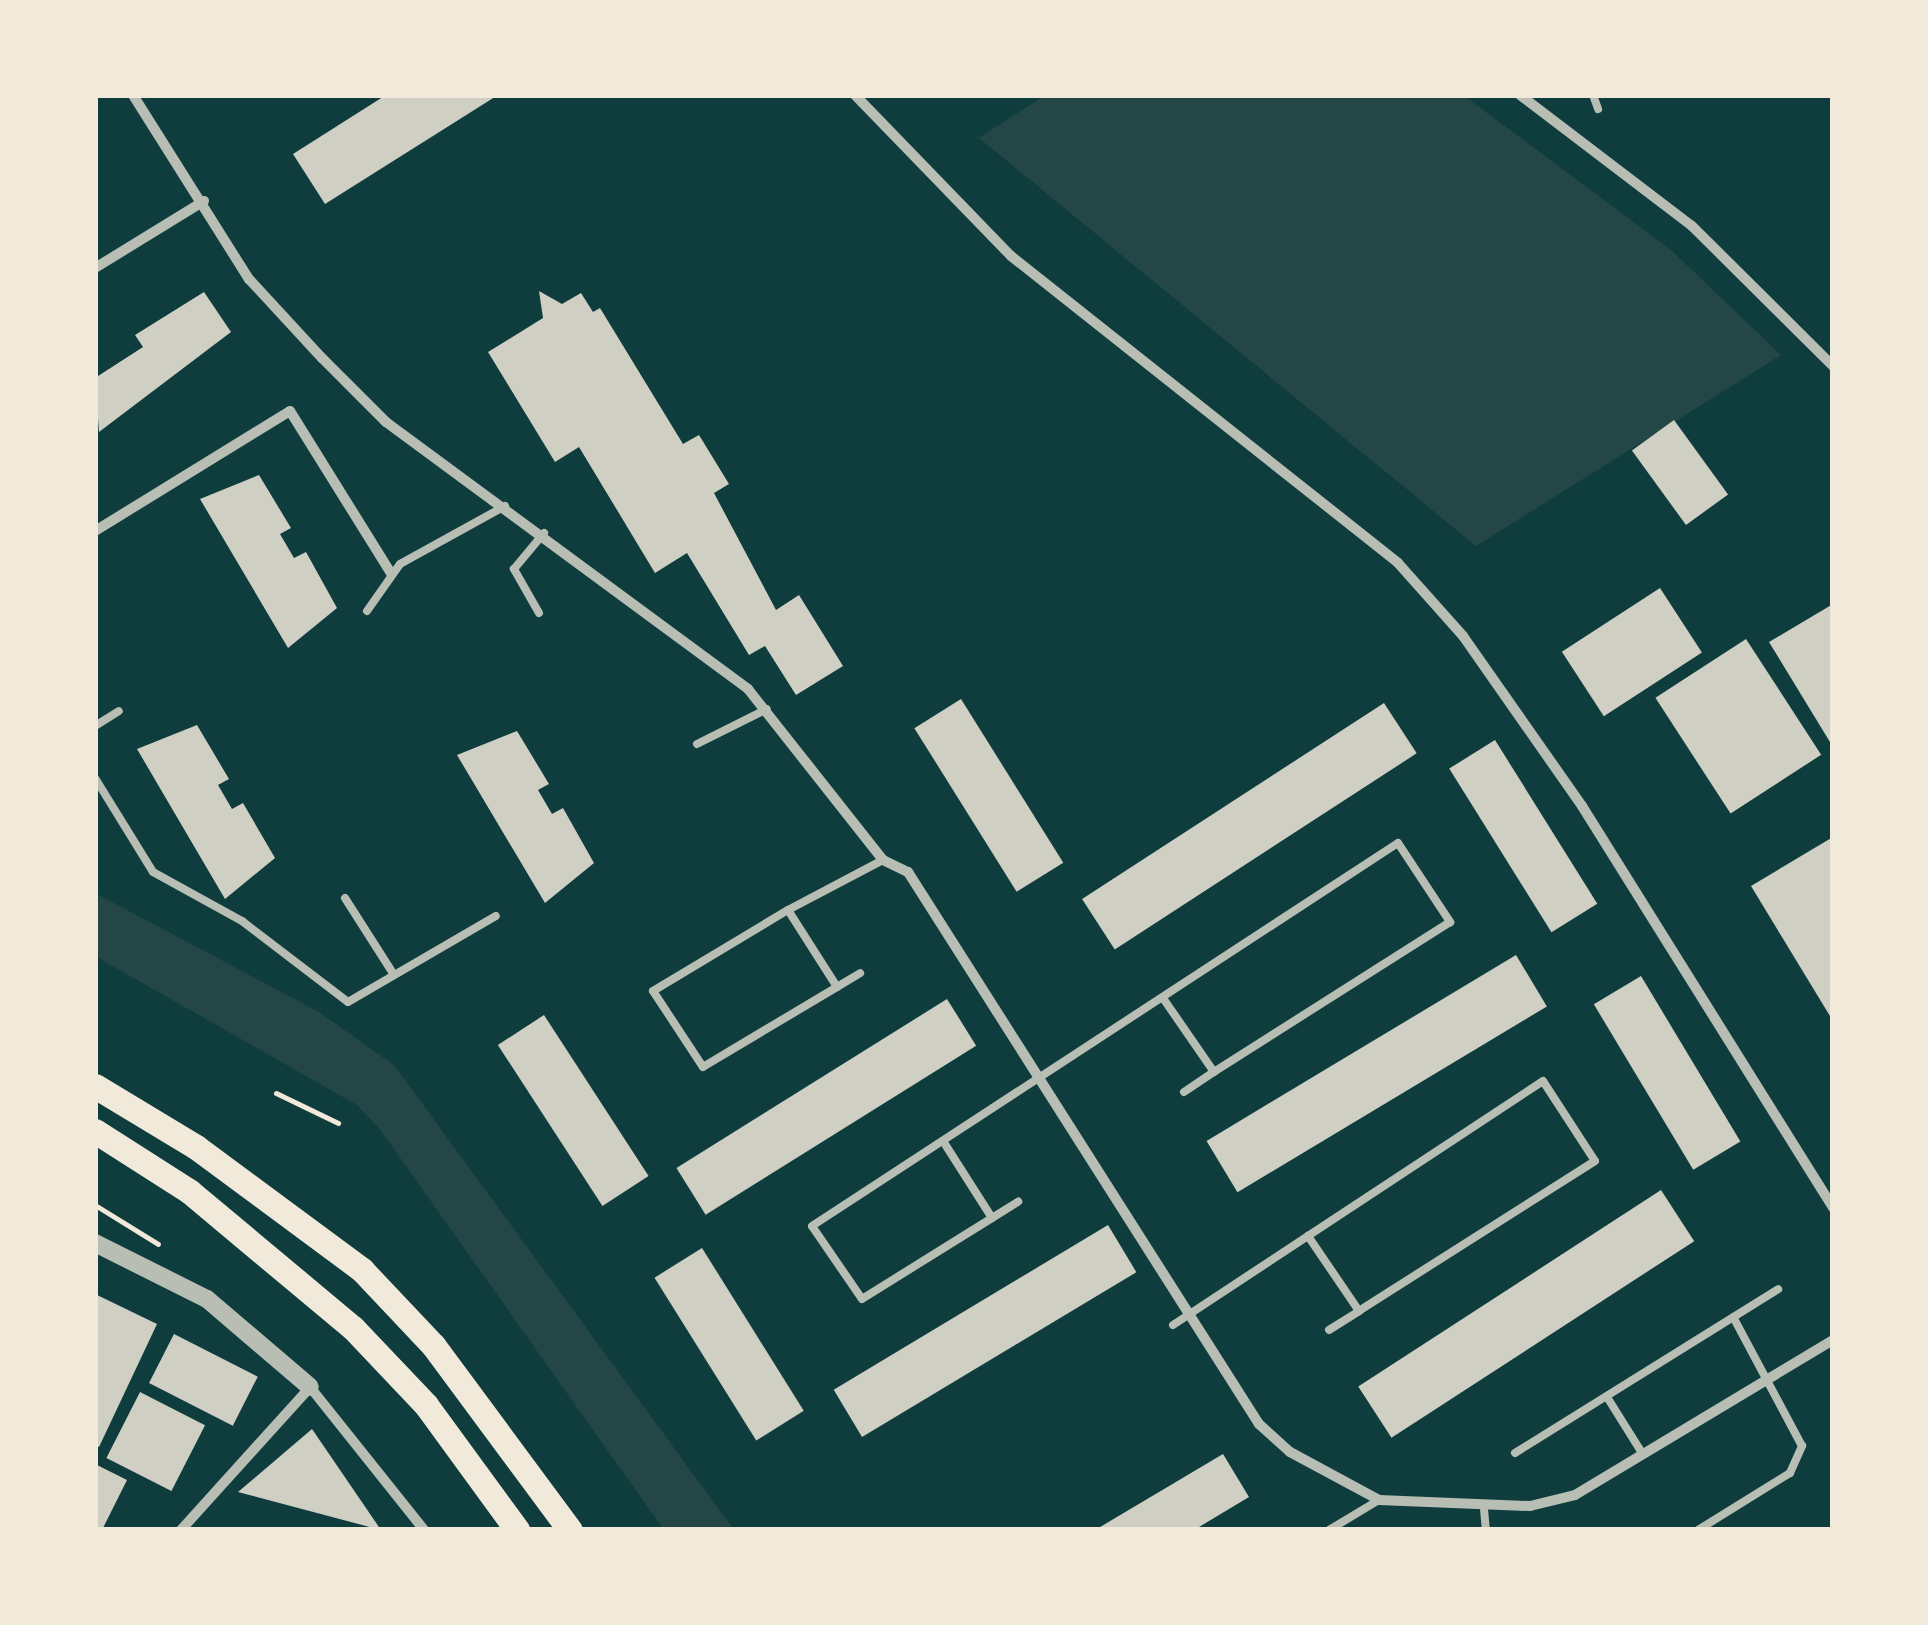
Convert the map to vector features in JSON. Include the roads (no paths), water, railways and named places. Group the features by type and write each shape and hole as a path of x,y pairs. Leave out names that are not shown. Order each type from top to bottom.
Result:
{"main road":[{"path":"95,1086 196,1147 362,1270 433,1345 570,1530"},
{"path":"95,1131 189,1192 353,1328 426,1405 517,1530"}],"street":[{"path":"133,95 204,201 249,279 322,358 386,422 699,646 767,710 883,860 908,872 1043,1078 1259,1424 1322,1474 1379,1500 1484,1509 1574,1495 1833,1340"},
{"path":"855,95 1011,256 1398,563 1464,636 1582,806 1833,1208"},
{"path":"1520,95 1692,226 1833,366"},
{"path":"95,268 204,201"},
{"path":"95,531 290,411 391,573"},
{"path":"96,1247 207,1299 310,1387 424,1530"},
{"path":"181,1530 310,1387"}],"lane":[{"path":"1593,95 1598,109"},
{"path":"367,611 391,573 506,506"},
{"path":"539,613 514,570 544,533"},
{"path":"697,744 767,710"},
{"path":"95,726 119,711"},
{"path":"95,778 152,872 242,921 348,1002 496,916"},
{"path":"1018,1202 862,1299 812,1226 1398,843 1450,922 1184,1092"},
{"path":"860,973 703,1067 653,991 788,910 883,860"},
{"path":"346,898 394,975"},
{"path":"788,910 837,987"},
{"path":"1163,998 1214,1072"},
{"path":"1173,1325 1543,1082 1595,1160 1329,1330"},
{"path":"944,1141 992,1218"},
{"path":"1308,1236 1359,1310"},
{"path":"1515,1453 1778,1290"},
{"path":"1698,1530 1798,1460 1801,1434 1734,1317"},
{"path":"1607,1396 1642,1454"},
{"path":"1330,1530 1379,1500"},
{"path":"1484,1509 1486,1530"}]}
